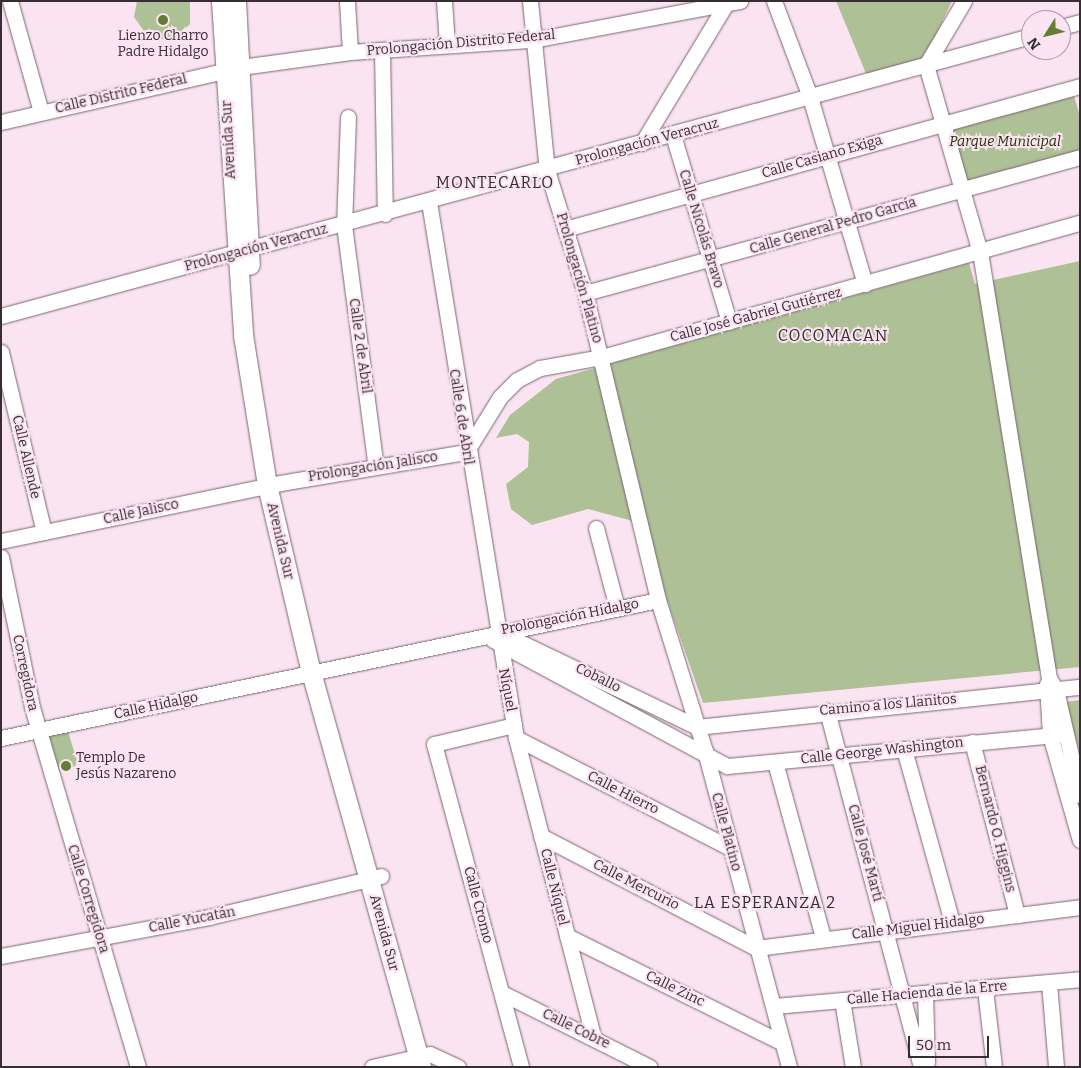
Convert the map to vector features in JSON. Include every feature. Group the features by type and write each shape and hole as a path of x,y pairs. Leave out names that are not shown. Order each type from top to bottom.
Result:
{"main road":[{"name":"Avenida Sur","path":"221,1 233,68"},
{"name":"Avenida Sur","path":"236,1 233,68 243,252 243,335 274,484 317,670 426,1061"}],"street":[{"path":"10,1 41,112"},
{"path":"347,1 350,52"},
{"path":"444,1 447,45"},
{"name":"Prolongación Platino","path":"530,1 547,170 585,293 602,357 658,600"},
{"path":"774,1 810,97 866,284"},
{"path":"964,1 926,65 980,252 1056,734 1080,840"},
{"path":"642,143 733,2"},
{"name":"Prolongación Distrito Federal","path":"233,68 350,52 533,40 733,2"},
{"name":"Prolongación Veracruz","path":"1,316 547,170 1021,39"},
{"path":"382,50 385,214"},
{"name":"Calle Distrito Federal","path":"1,122 233,68"},
{"name":"Calle Casiano Exiga","path":"565,229 1080,86"},
{"name":"Calle 2 de Abril","path":"348,116 344,225 376,467"},
{"name":"Calle Nicolás Bravo","path":"673,135 729,322"},
{"name":"Calle General Pedro García","path":"585,293 711,261 847,221 1080,157"},
{"name":"Calle 6 de Abril","path":"429,202 466,452 498,636"},
{"name":"Calle José Gabriel Gutiérrez","path":"466,452 489,412 517,380 567,360 602,357 1080,223"},
{"name":"Calle Allende","path":"1,352 44,532"},
{"name":"Prolongación Jalisco","path":"274,484 466,452"},
{"name":"Calle Jalisco","path":"1,541 274,484"},
{"path":"596,528 617,608"},
{"name":"Corregidora","path":"1,557 39,730"},
{"name":"Prolongación Hidalgo","path":"524,633 617,608 658,600"},
{"name":"Calle Platino","path":"658,600 705,751 756,948 774,1006 788,1067"},
{"name":"Coballo","path":"498,636 524,633 697,727"},
{"name":"Prolongación Hidalgo","path":"317,670 482,636 498,636"},
{"name":"Coballo","path":"498,636 705,751"},
{"name":"Níquel","path":"498,636 515,731"},
{"name":"Calle Hidalgo","path":"1,738 317,670"},
{"name":"Camino a los Llanitos","path":"697,727 826,710 1050,687 1080,687"},
{"name":"Calle José Martí","path":"826,710 904,995 921,1067"},
{"name":"Calle Corregidora","path":"39,730 138,1067"},
{"name":"Calle Cromo","path":"515,731 434,744 502,993 520,1067"},
{"name":"Calle Níquel","path":"515,731 593,1036"},
{"name":"Calle Hierro","path":"515,731 730,848"},
{"path":"1056,734 1080,795"},
{"name":"Calle George Washington","path":"705,751 727,766 1056,734"},
{"name":"Bernardo O. Higgins","path":"972,742 1017,916"},
{"path":"904,749 952,922"},
{"path":"775,762 823,938"},
{"name":"Calle Mercurio","path":"541,836 756,948"},
{"name":"Calle Yucatán","path":"1,956 99,938 375,878"},
{"name":"Calle Miguel Hidalgo","path":"756,948 823,938 886,932 1080,907"},
{"name":"Calle Zinc","path":"567,936 783,1042"},
{"name":"Calle Hacienda de la Erre","path":"774,1006 985,989 1080,979"},
{"path":"1049,982 1056,1067"},
{"path":"985,989 994,1067"},
{"name":"Calle Cobre","path":"502,993 593,1036 650,1067"},
{"path":"925,994 927,1067"},
{"path":"842,1000 853,1067"},
{"path":"372,1067 426,1061 458,1067"}],"green space":[{"name":"Lienzo Charro Padre Hidalgo","path":"137,1 190,1 190,24 173,40 149,38 134,17"},
{"path":"836,1 952,1 923,62 867,76"},
{"name":"Parque Municipal","path":"1073,93 1080,116 1080,154 961,185 946,127"},
{"path":"1080,261 1080,667 703,703 640,523 588,509 532,525 511,509 506,484 528,467 529,442 517,434 496,438 510,415 556,379 969,263 975,284"},
{"path":"1080,700 1080,753 1065,702"},
{"path":"66,725 78,765 52,773 39,733"}],"place":[{"name":"Lienzo Charro Padre Hidalgo","path":"163,20"},
{"name":"Templo De Jesús Nazareno","path":"66,766"}],"district":[{"name":"MONTECARLO","path":"495,183"},
{"name":"COCOMACAN","path":"833,336"},
{"name":"LA ESPERANZA 2","path":"765,903"}]}
